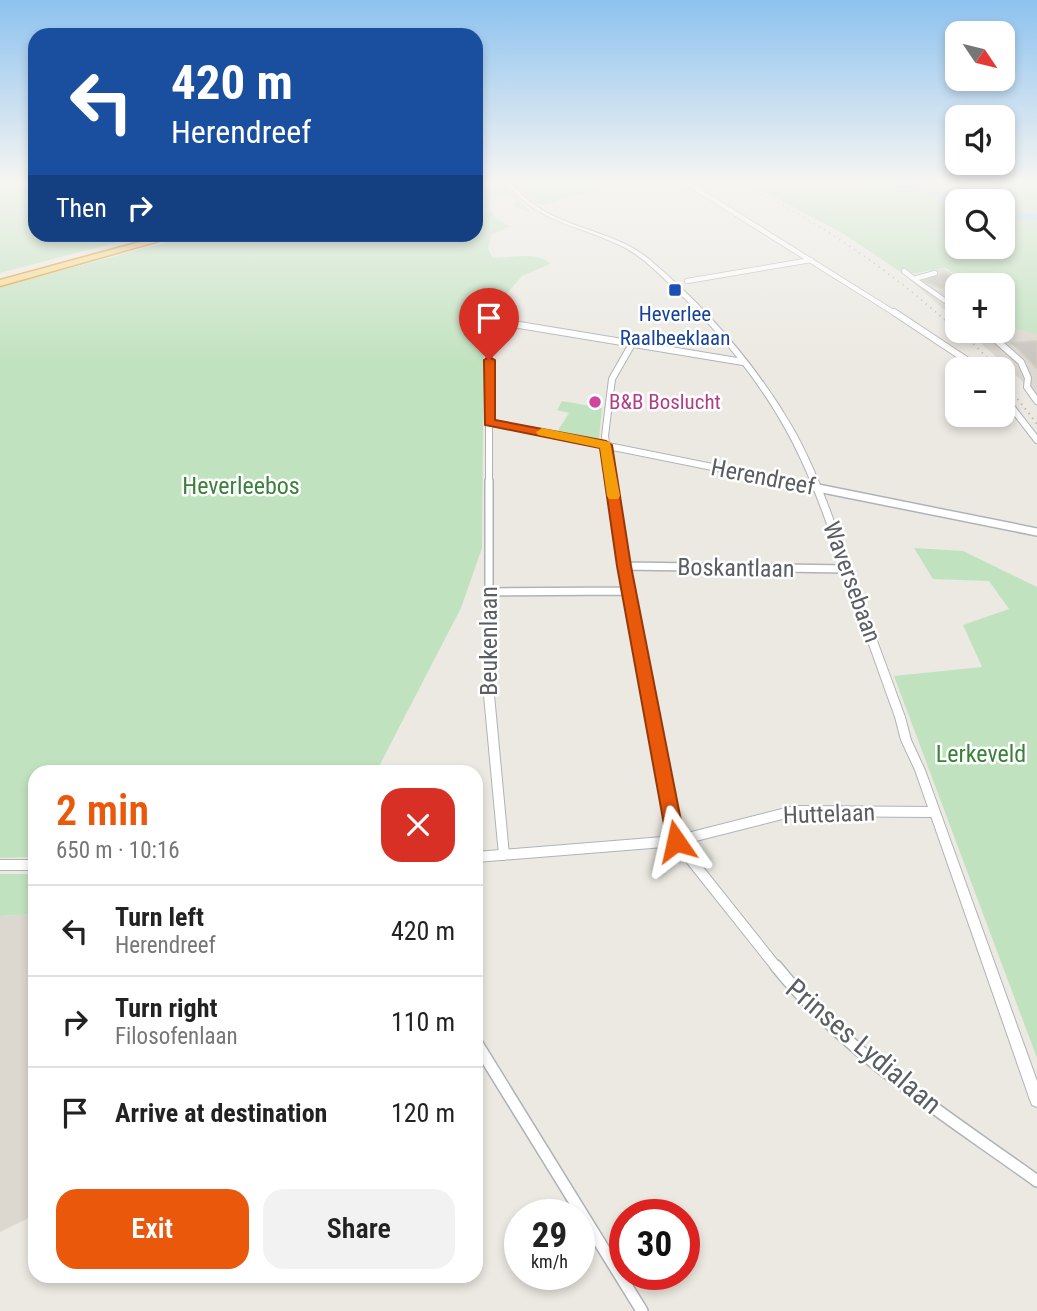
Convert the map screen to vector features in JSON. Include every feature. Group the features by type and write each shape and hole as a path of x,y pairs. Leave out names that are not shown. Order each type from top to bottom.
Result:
{"highway":[{"path":"0,277 128,242"},
{"path":"0,283 151,242"}],"street":[{"name":"Waversebaan","path":"617,241 635,250 697,308 743,362 790,431 818,488 1037,1100"},
{"path":"781,241 965,357"},
{"path":"687,281 811,260"},
{"path":"904,271 945,301"},
{"path":"914,279 935,273"},
{"name":"Beukenlaan","path":"504,855 490,723 489,320 632,344"},
{"path":"999,343 1023,365 1029,375 1027,387 1037,401"},
{"path":"632,344 743,362"},
{"name":"Prinses Lydialaan","path":"632,344 612,379 605,427 606,445 624,566 676,841 796,992 855,1046 902,1084 1037,1181"},
{"path":"1015,412 1037,440"},
{"name":"Herendreef","path":"489,423 1037,532"},
{"name":"Boskantlaan","path":"624,566 847,569"},
{"path":"490,592 629,591"},
{"name":"Huttelaan","path":"483,856 676,841 793,811 934,812"},
{"path":"0,865 28,865"},
{"path":"483,1053 642,1311"}],"shaded area":[{"path":"944,269 952,273 945,273 945,310 906,276"},
{"path":"1015,304 1037,309 1037,401 1015,374 1015,357 996,357 981,343 1015,343"},
{"path":"28,914 28,1218 0,1232 0,916"}],"green space":[{"path":"0,241 117,242 0,273"},
{"name":"Heverleebos","path":"490,241 488,249 493,258 531,256 550,264 522,276 484,320 482,548 461,608 380,765 28,765 28,857 0,858 0,287 168,242"},
{"path":"855,241 945,241 945,259 1015,259 1015,241 1037,241 1037,334 1015,328 1015,273 953,273 945,268 905,275"},
{"path":"562,401 602,408 599,439 557,432 569,413 557,410"},
{"name":"Lerkeveld","path":"914,548 963,551 1037,587 1037,1058 894,676 982,667 963,625 1009,609 989,581 933,579"},
{"path":"0,874 28,874 28,914 0,916"}],"building":[{"path":"945,274 945,287 941,288 925,281"},
{"path":"1037,341 1037,368 1012,343"}],"railway":[{"path":"842,241 906,287 945,320"},
{"path":"973,343 986,357"},
{"path":"1015,396 1037,424"}],"slow traffic":[{"path":"542,432 606,445 614,496"}],"place":[{"name":"Heverlee Raalbeeklaan","path":"675,290"},
{"name":"B&B Boslucht","path":"595,402"}],"route":[{"path":"489,360 489,422 606,445 624,566 676,841"}]}
